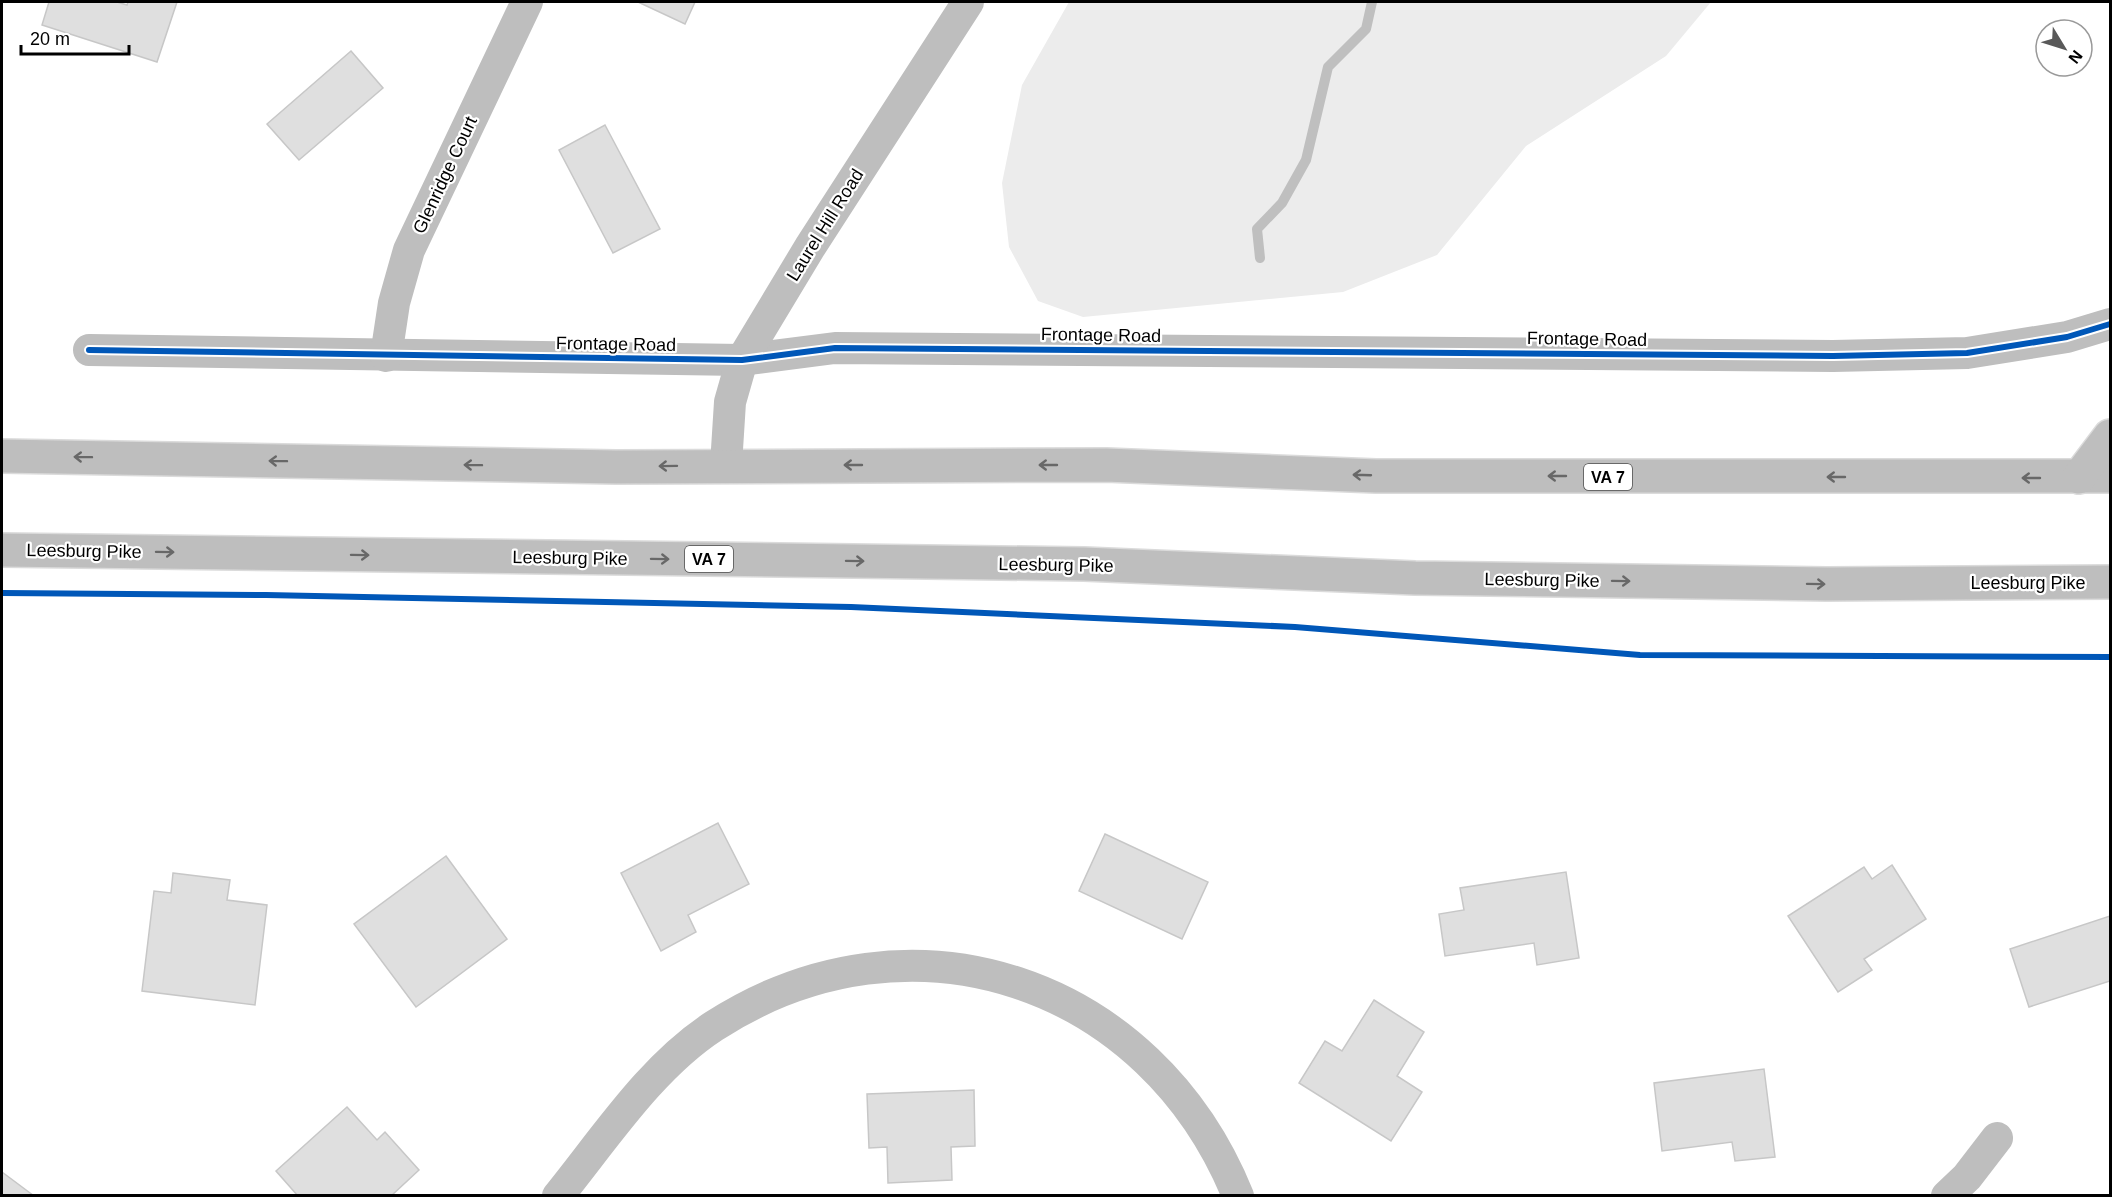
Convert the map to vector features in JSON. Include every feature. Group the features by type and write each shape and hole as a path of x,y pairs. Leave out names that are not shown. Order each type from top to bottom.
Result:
{"highway":[{"path":"2095,477 2110,436"},
{"name":"VA 7","path":"2,456 616,467 1106,465 1376,476 2095,477"},
{"name":"Leesburg Pike","path":"2,550 1084,564 1415,578 1827,584 2110,582"}],"street":[{"name":"Glenridge Court","path":"386,356 394,303 409,250 526,2"},
{"name":"Laurel Hill Road","path":"726,465 730,402 742,360 810,248 968,2"},
{"name":"Frontage Road","path":"89,350 742,360 835,348 1833,356 1966,353 2067,337 2110,324"},
{"path":"558,1196 670,1062 712,1027 762,998 796,984 846,971 899,965 963,969 1021,983 1074,1006 1119,1034 1161,1071 1196,1113 1224,1161 1238,1196"},
{"path":"1947,1196 1968,1177 1997,1138"}],"shaded area":[{"path":"1069,2 1711,2 1666,56 1526,146 1437,255 1343,292 1083,317 1038,301 1009,247 1002,183 1022,85"}],"building":[{"path":"49,2 117,2 127,5 128,2 177,2 157,62 42,25"},
{"path":"638,2 695,2 685,24"},
{"path":"351,51 383,88 299,160 267,124"},
{"path":"605,125 660,229 613,253 559,150"},
{"path":"718,823 749,884 688,915 696,932 661,951 621,873"},
{"path":"1105,834 1208,882 1182,939 1079,891"},
{"path":"446,856 507,939 416,1007 354,924"},
{"path":"1892,865 1926,919 1864,959 1872,970 1838,992 1788,916 1864,867 1872,879"},
{"path":"1566,872 1579,958 1537,965 1534,943 1445,956 1439,914 1464,910 1460,888"},
{"path":"173,873 230,880 227,900 267,905 255,1005 142,991 154,891 171,893"},
{"path":"2110,916 2110,981 2029,1007 2010,949"},
{"path":"1374,1000 1424,1032 1397,1076 1422,1092 1391,1141 1299,1083 1325,1041 1342,1051"},
{"path":"1764,1069 1775,1157 1735,1161 1732,1142 1662,1151 1654,1083"},
{"path":"974,1090 975,1146 951,1147 952,1180 888,1183 887,1147 869,1148 867,1094"},
{"path":"347,1107 377,1140 385,1132 419,1170 391,1196 298,1196 276,1171"},
{"path":"2,1172 34,1196 2,1196"}],"waterway":[{"path":"1260,258 1257,229 1282,203 1306,160 1328,67 1366,29 1372,2"}],"cycle path":[{"path":"89,350 742,360 835,348 1833,356 1967,353 2067,337 2110,324"},
{"path":"2,593 266,595 851,607 1295,627 1640,655 2110,657"}]}
